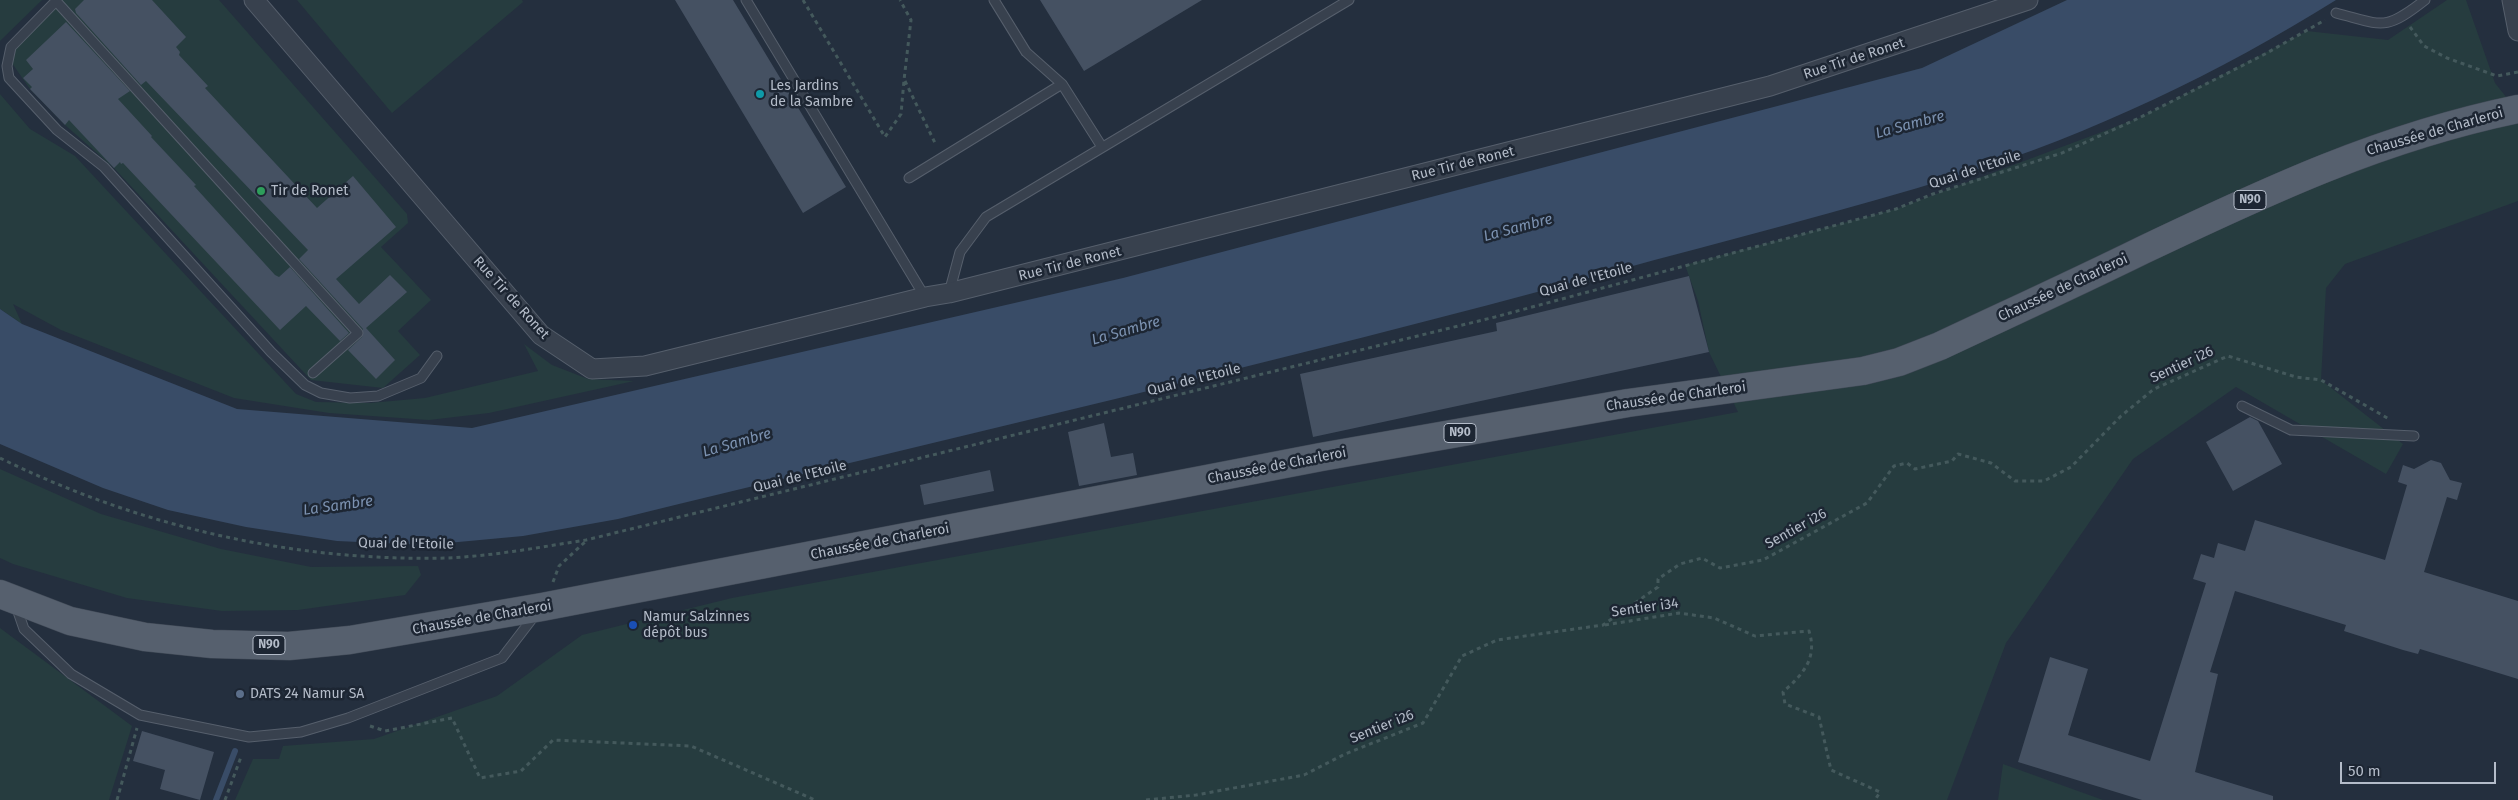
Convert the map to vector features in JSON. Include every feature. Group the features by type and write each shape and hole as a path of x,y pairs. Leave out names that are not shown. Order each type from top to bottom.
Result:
{"main road":[{"name":"Chaussée de Charleroi","path":"7,597 70,621 145,638 212,644 289,646 350,640 542,607 1330,456 1628,403 1862,371 1899,362 1940,346 2196,225 2340,160 2428,131 2518,109"}],"street":[{"name":"Rue Tir de Ronet","path":"254,0 541,335 592,369 645,366 925,297 949,294 1770,86 2028,0"},
{"path":"2512,0 2518,31"}],"lane":[{"path":"746,0 925,297"},
{"path":"994,0 1026,52 1062,84 1102,147"},
{"path":"949,294 960,252 986,216 1349,0"},
{"path":"2336,13 2384,25 2402,17 2425,0"},
{"path":"313,373 358,333 56,1 11,47 7,66 9,78 57,130 104,167 270,352 305,385 321,393 350,398 378,396 421,378 437,356"},
{"path":"909,178 1062,84"},
{"path":"2242,406 2292,430 2414,436"},
{"path":"7,597 24,629 71,674 140,715 249,737 301,732 348,718 502,658 542,607"}],"path":[{"path":"803,0 885,137 901,114 911,20 900,0"},
{"name":"Quai de l'Etoile","path":"0,458 44,480 155,520 248,542 275,546 339,554 448,558 586,540 1495,317 1896,209 1933,194 2062,153 2139,118 2265,54 2336,13"},
{"path":"2402,17 2424,46 2447,58 2497,76 2518,72"},
{"path":"904,80 942,158"},
{"name":"Sentier i26","path":"1146,800 1196,794 1304,774 1345,754 1423,723 1462,656 1497,640 1604,626 1658,587 1658,579 1680,564 1702,558 1720,568 1762,560 1867,503 1894,466 1907,463 1915,469 1952,461 1958,454 1991,463 2015,481 2044,480 2071,467 2121,416 2154,389 2228,356 2296,377 2321,380 2368,405 2414,436"},
{"path":"542,607 559,566 586,540"},
{"name":"Sentier i34","path":"1604,626 1680,613 1714,618 1755,636 1809,632 1814,646 1802,675 1783,692 1785,704 1819,717 1831,770 1880,792 1875,800"},
{"path":"117,800 140,715"},
{"path":"348,718 385,731 452,718 480,778 521,771 553,740 691,746 815,800"},
{"path":"225,800 241,757"}],"green space":[{"path":"0,0 42,0 0,41"},
{"name":"Tir de Ronet","path":"60,0 219,0 407,214 408,223 381,247 431,300 398,331 420,355 383,388 311,380 114,168 65,125 30,89 7,56"},
{"path":"297,0 522,0 523,2 392,113"},
{"path":"2447,0 2466,0 2495,83 2518,112 2518,201 2345,264 2326,288 2321,380 2403,444 2386,474 2236,387 2133,459 2006,643 1947,800 235,800 253,759 279,759 283,746 374,739 497,696 582,635 732,598 1738,412 1709,352 1698,301 1685,265 1896,209 2139,118 2307,31 2388,40"},
{"path":"0,94 30,129 75,156 296,394 316,402 370,403 425,398 538,371 524,344 552,365 588,379 634,381 489,413 429,420 329,413 234,398 61,330 13,304 22,324 0,309"},
{"path":"0,469 101,514 221,549 311,567 418,566 421,575 405,595 298,610 222,611 127,598 13,564 0,558"},
{"path":"0,628 132,726 109,800 0,800"},
{"path":"2003,764 2103,800 1998,800"}],"water":[{"name":"La Sambre","path":"2067,0 2336,0 2292,27 2154,100 2058,141 2009,159 1917,188 1786,225 1364,337 618,519 523,536 426,545 337,541 246,527 168,510 103,488 0,444 0,309 22,324 237,409 472,428 1123,278 1922,68"}],"building":[{"path":"84,0 152,0 186,37 176,47 180,52 179,55 208,86 205,88 317,208 353,176 396,227 336,279 359,304 390,275 407,292 366,328 395,360 376,379 348,350 362,337 363,329 299,259 308,250 146,81 141,85 76,13 75,9"},
{"name":"Les Jardins de la Sambre","path":"675,0 733,0 846,187 803,213"},
{"path":"1040,0 1202,0 1084,71"},
{"path":"66,22 130,91 118,99 196,185 194,186 275,275 279,277 290,267 349,333 340,341 306,306 280,330 123,163 121,164 120,162 114,168 69,120 65,125 30,89 32,87 23,78 33,69 26,60"},
{"path":"1689,276 1709,352 1313,437 1300,374 1497,331 1496,323"},
{"path":"2250,417 2258,421 2282,464 2233,491 2206,442"},
{"path":"1104,423 1111,457 1133,453 1137,475 1079,486 1068,432"},
{"path":"2431,460 2441,463 2450,480 2462,483 2457,500 2447,497 2424,572 2518,601 2518,679 2420,649 2418,654 2403,650 2344,631 2346,625 2235,591 2210,672 2218,674 2195,772 2273,796 2273,800 2142,800 2018,762 2050,657 2088,669 2068,735 2150,761 2206,583 2193,579 2201,554 2214,558 2218,543 2245,551 2255,520 2385,560 2407,485 2398,482 2403,465 2414,469"},
{"path":"990,470 994,491 924,505 920,485"},
{"path":"142,731 214,752 200,800 160,789 165,770 133,761"}],"waterway":[{"path":"216,800 235,751"}],"place":[{"name":"Les Jardins de la Sambre","path":"760,94"},
{"name":"Tir de Ronet","path":"261,191"},
{"name":"Namur Salzinnes dépôt bus","path":"633,625"},
{"name":"DATS 24 Namur SA","path":"240,694"}]}
